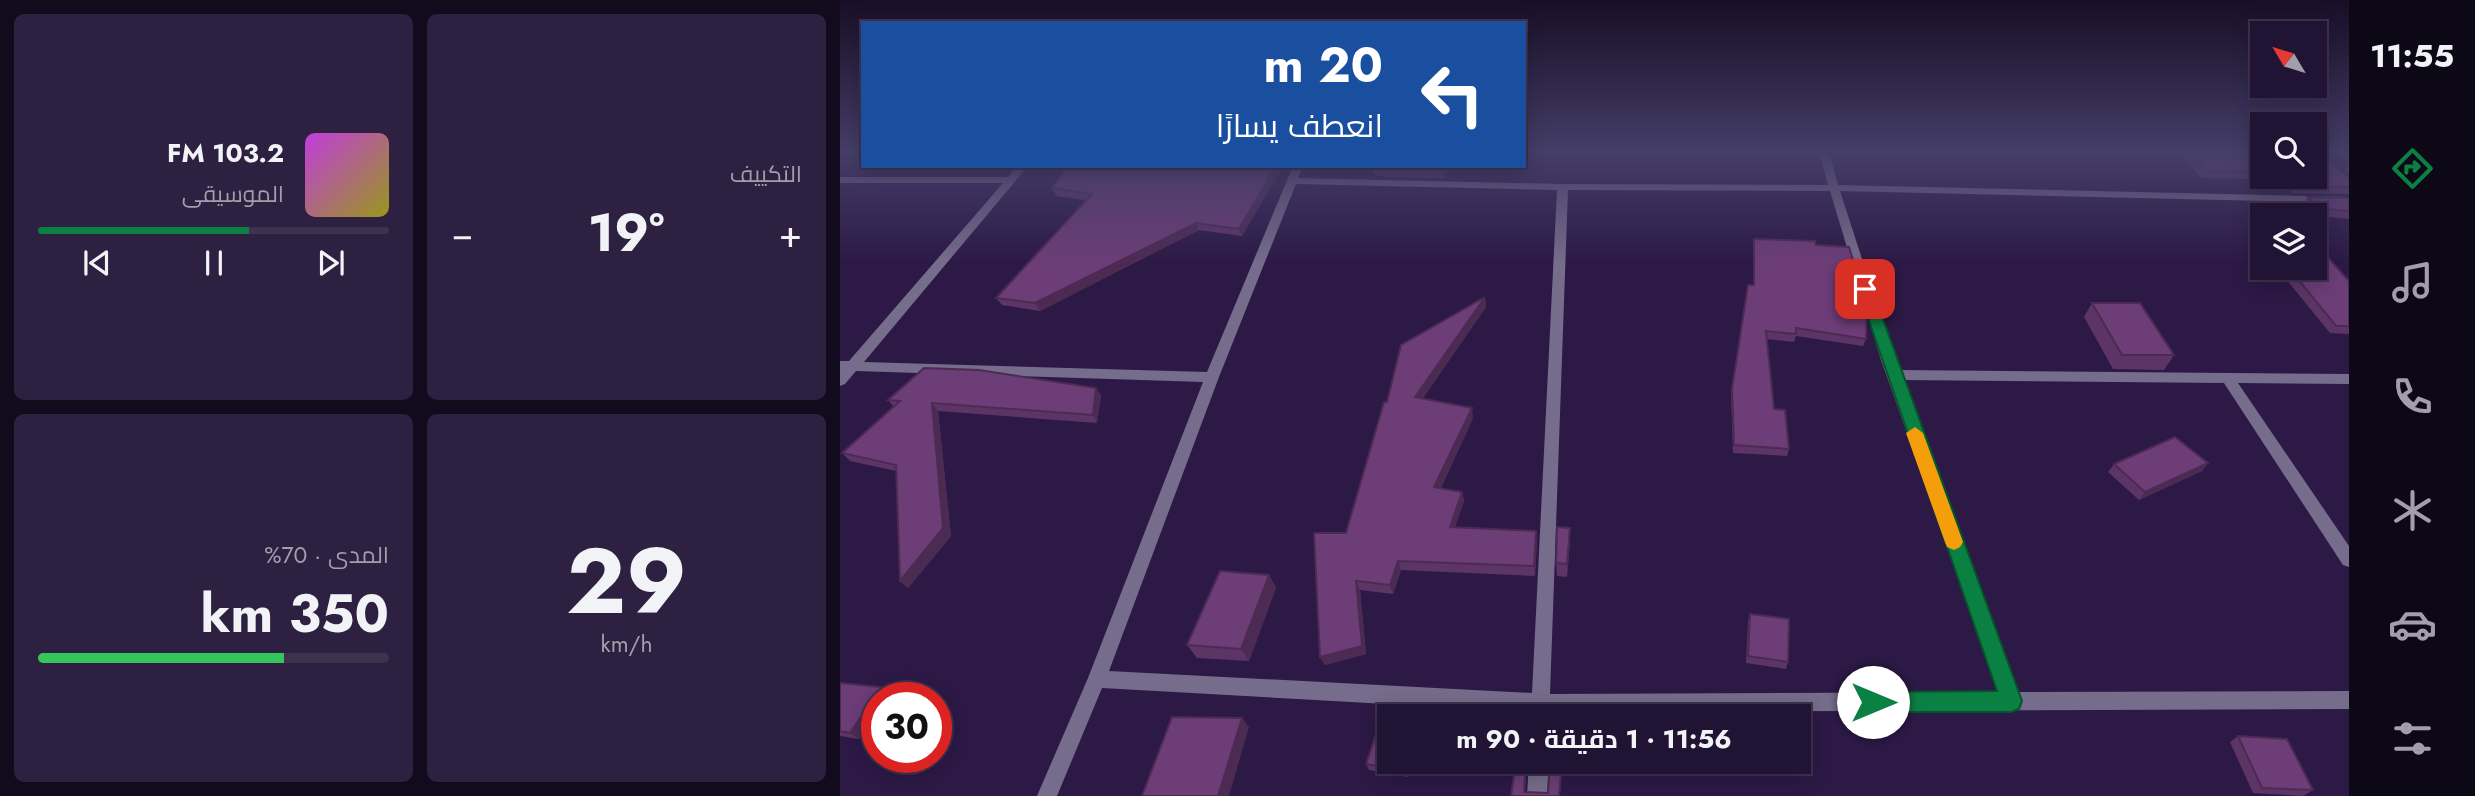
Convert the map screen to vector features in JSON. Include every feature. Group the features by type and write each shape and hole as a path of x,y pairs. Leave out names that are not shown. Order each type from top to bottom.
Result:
{"street":[{"path":"840,381 847,366 1004,189"},
{"path":"1047,796 1097,679 1212,377 1289,189"},
{"path":"1540,704 1563,189"},
{"path":"1834,189 1894,375 2011,701"},
{"path":"1883,189 2349,200"},
{"path":"847,366 1212,377"},
{"path":"1894,375 2349,379"},
{"path":"2227,377 2349,560"},
{"path":"1097,679 1454,704"},
{"path":"1811,705 2349,700"},
{"path":"1537,796 1538,774"}],"building":[{"path":"1060,189 1262,189 1239,229 1196,223 1035,303 996,298 1092,194"},
{"path":"2308,197 2349,198 2349,211 2327,209 2327,203 2313,203"},
{"path":"1754,239 1815,241 1816,245 1849,247 1867,307 1866,339 1796,328 1796,334 1766,331 1774,409 1785,410 1789,449 1734,445 1732,389 1748,285 1754,285"},
{"path":"2327,256 2349,281 2349,326 2336,326 2299,280 2327,280"},
{"path":"1485,297 1415,397 1472,408 1434,487 1462,492 1450,527 1536,531 1534,566 1398,561 1390,585 1356,581 1362,646 1320,657 1314,533 1346,533 1384,402 1387,402 1401,345"},
{"path":"2092,303 2140,303 2174,355 2122,355"},
{"path":"924,368 979,370 1096,388 1093,415 932,403 943,528 900,581 896,465 842,453 900,401 888,400"},
{"path":"2175,437 2208,463 2145,492 2114,464"},
{"path":"1557,527 1570,528 1567,564 1556,563"},
{"path":"1220,571 1269,575 1241,649 1187,645"},
{"path":"1750,614 1789,619 1788,662 1748,656"},
{"path":"840,683 861,685 861,717 850,733 840,731"},
{"path":"1172,717 1242,718 1218,796 1142,796"},
{"path":"1377,732 1377,766 1366,764"},
{"path":"2238,736 2287,739 2313,790 2262,788"},
{"path":"1514,774 1525,774 1524,792 1548,793 1549,774 1561,774 1559,796 1511,796"}],"slow traffic":[{"path":"1915,433 1954,542"}],"route":[{"path":"1865,289 2011,701 1873,702"}]}
